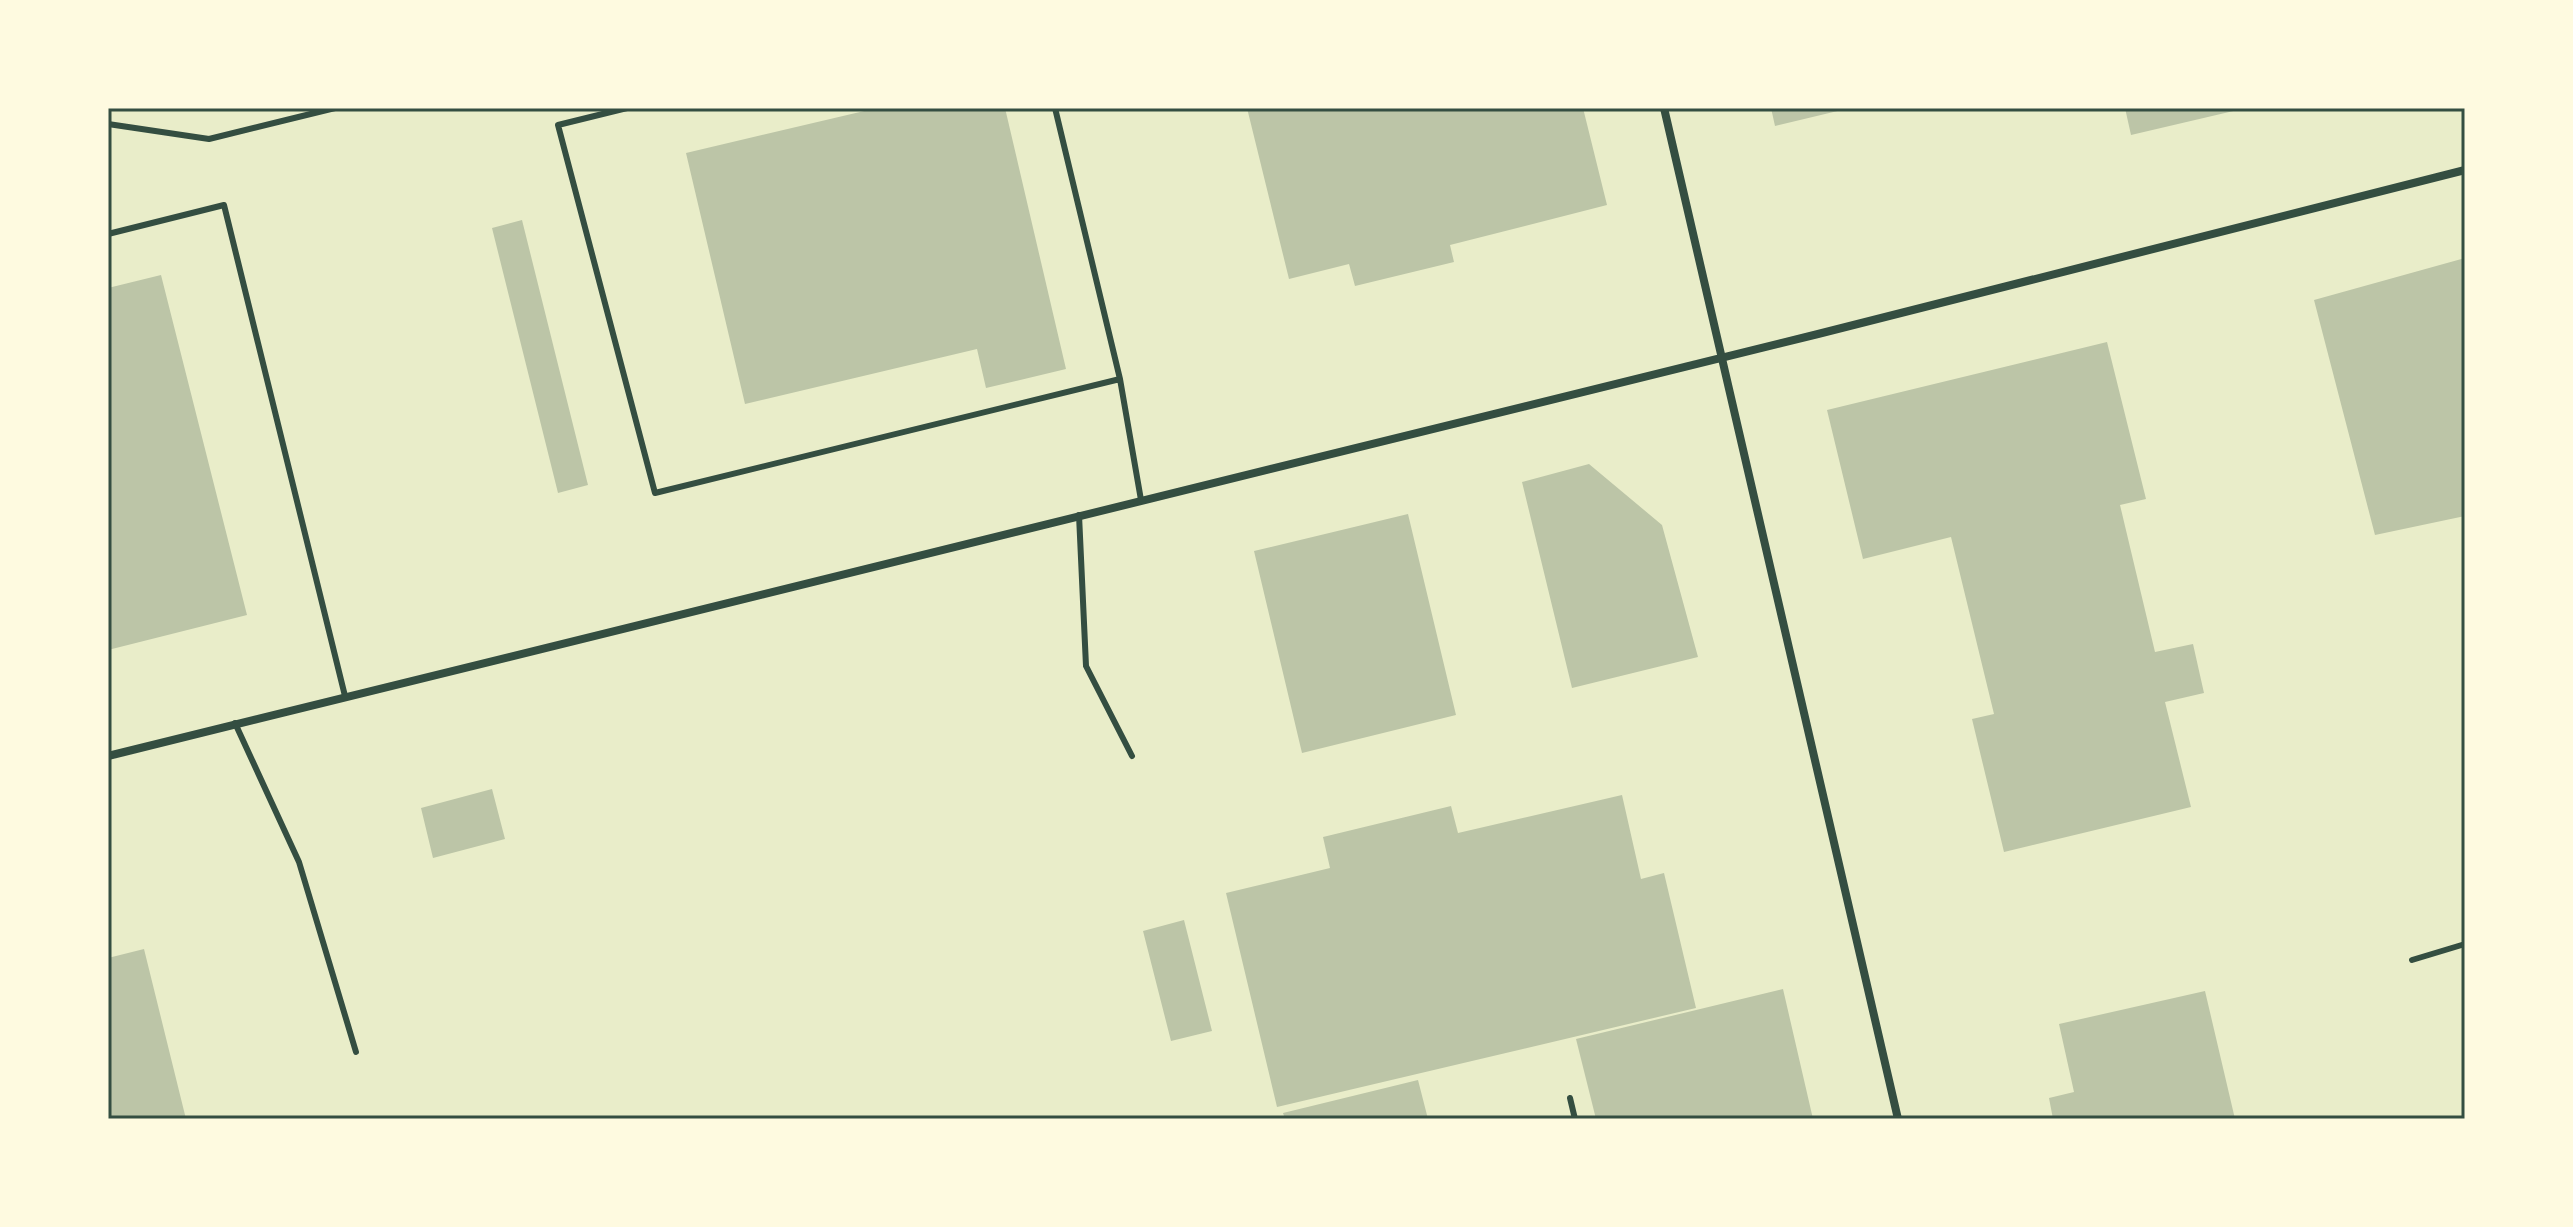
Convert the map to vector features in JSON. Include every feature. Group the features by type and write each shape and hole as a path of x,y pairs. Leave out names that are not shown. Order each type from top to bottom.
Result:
{"street":[{"path":"1664,108 1898,1119"},
{"path":"108,756 2465,170"}],"lane":[{"path":"108,124 209,139 335,108"},
{"path":"627,108 558,125 655,493 1120,379"},
{"path":"1055,108 1120,379 1141,500"},
{"path":"108,234 224,205 345,696"},
{"path":"1079,515 1086,666 1132,756"},
{"path":"235,723 299,862 356,1052"},
{"path":"2412,960 2465,944"},
{"path":"1570,1098 1575,1119"}],"building":[{"path":"877,108 1005,108 1066,369 986,388 977,349 745,404 686,153"},
{"path":"1247,108 1583,108 1607,205 1450,245 1454,262 1355,286 1349,264 1289,279"},
{"path":"1771,108 1846,108 1846,109 1775,126"},
{"path":"2125,108 2242,108 2242,109 2131,135"},
{"path":"522,220 588,485 558,493 492,228"},
{"path":"2465,258 2465,516 2375,535 2314,300"},
{"path":"161,275 247,615 108,650 108,288"},
{"path":"2107,342 2146,499 2120,505 2155,652 2193,644 2204,693 2165,702 2191,807 2004,852 1972,719 1994,714 1951,537 1863,559 1827,410"},
{"path":"1589,464 1662,525 1698,657 1572,688 1522,482"},
{"path":"1408,514 1456,715 1302,753 1254,551"},
{"path":"492,789 505,839 433,858 421,808"},
{"path":"1622,795 1641,879 1664,873 1696,1008 1277,1107 1226,893 1330,868 1323,837 1451,806 1458,833"},
{"path":"1184,920 1212,1031 1171,1041 1143,931"},
{"path":"144,949 186,1119 108,1119 108,958"},
{"path":"1783,989 1813,1119 1596,1119 1576,1039"},
{"path":"2205,991 2235,1119 2053,1119 2049,1098 2074,1092 2059,1024"},
{"path":"1418,1080 1428,1119 1285,1119 1283,1113"}]}
